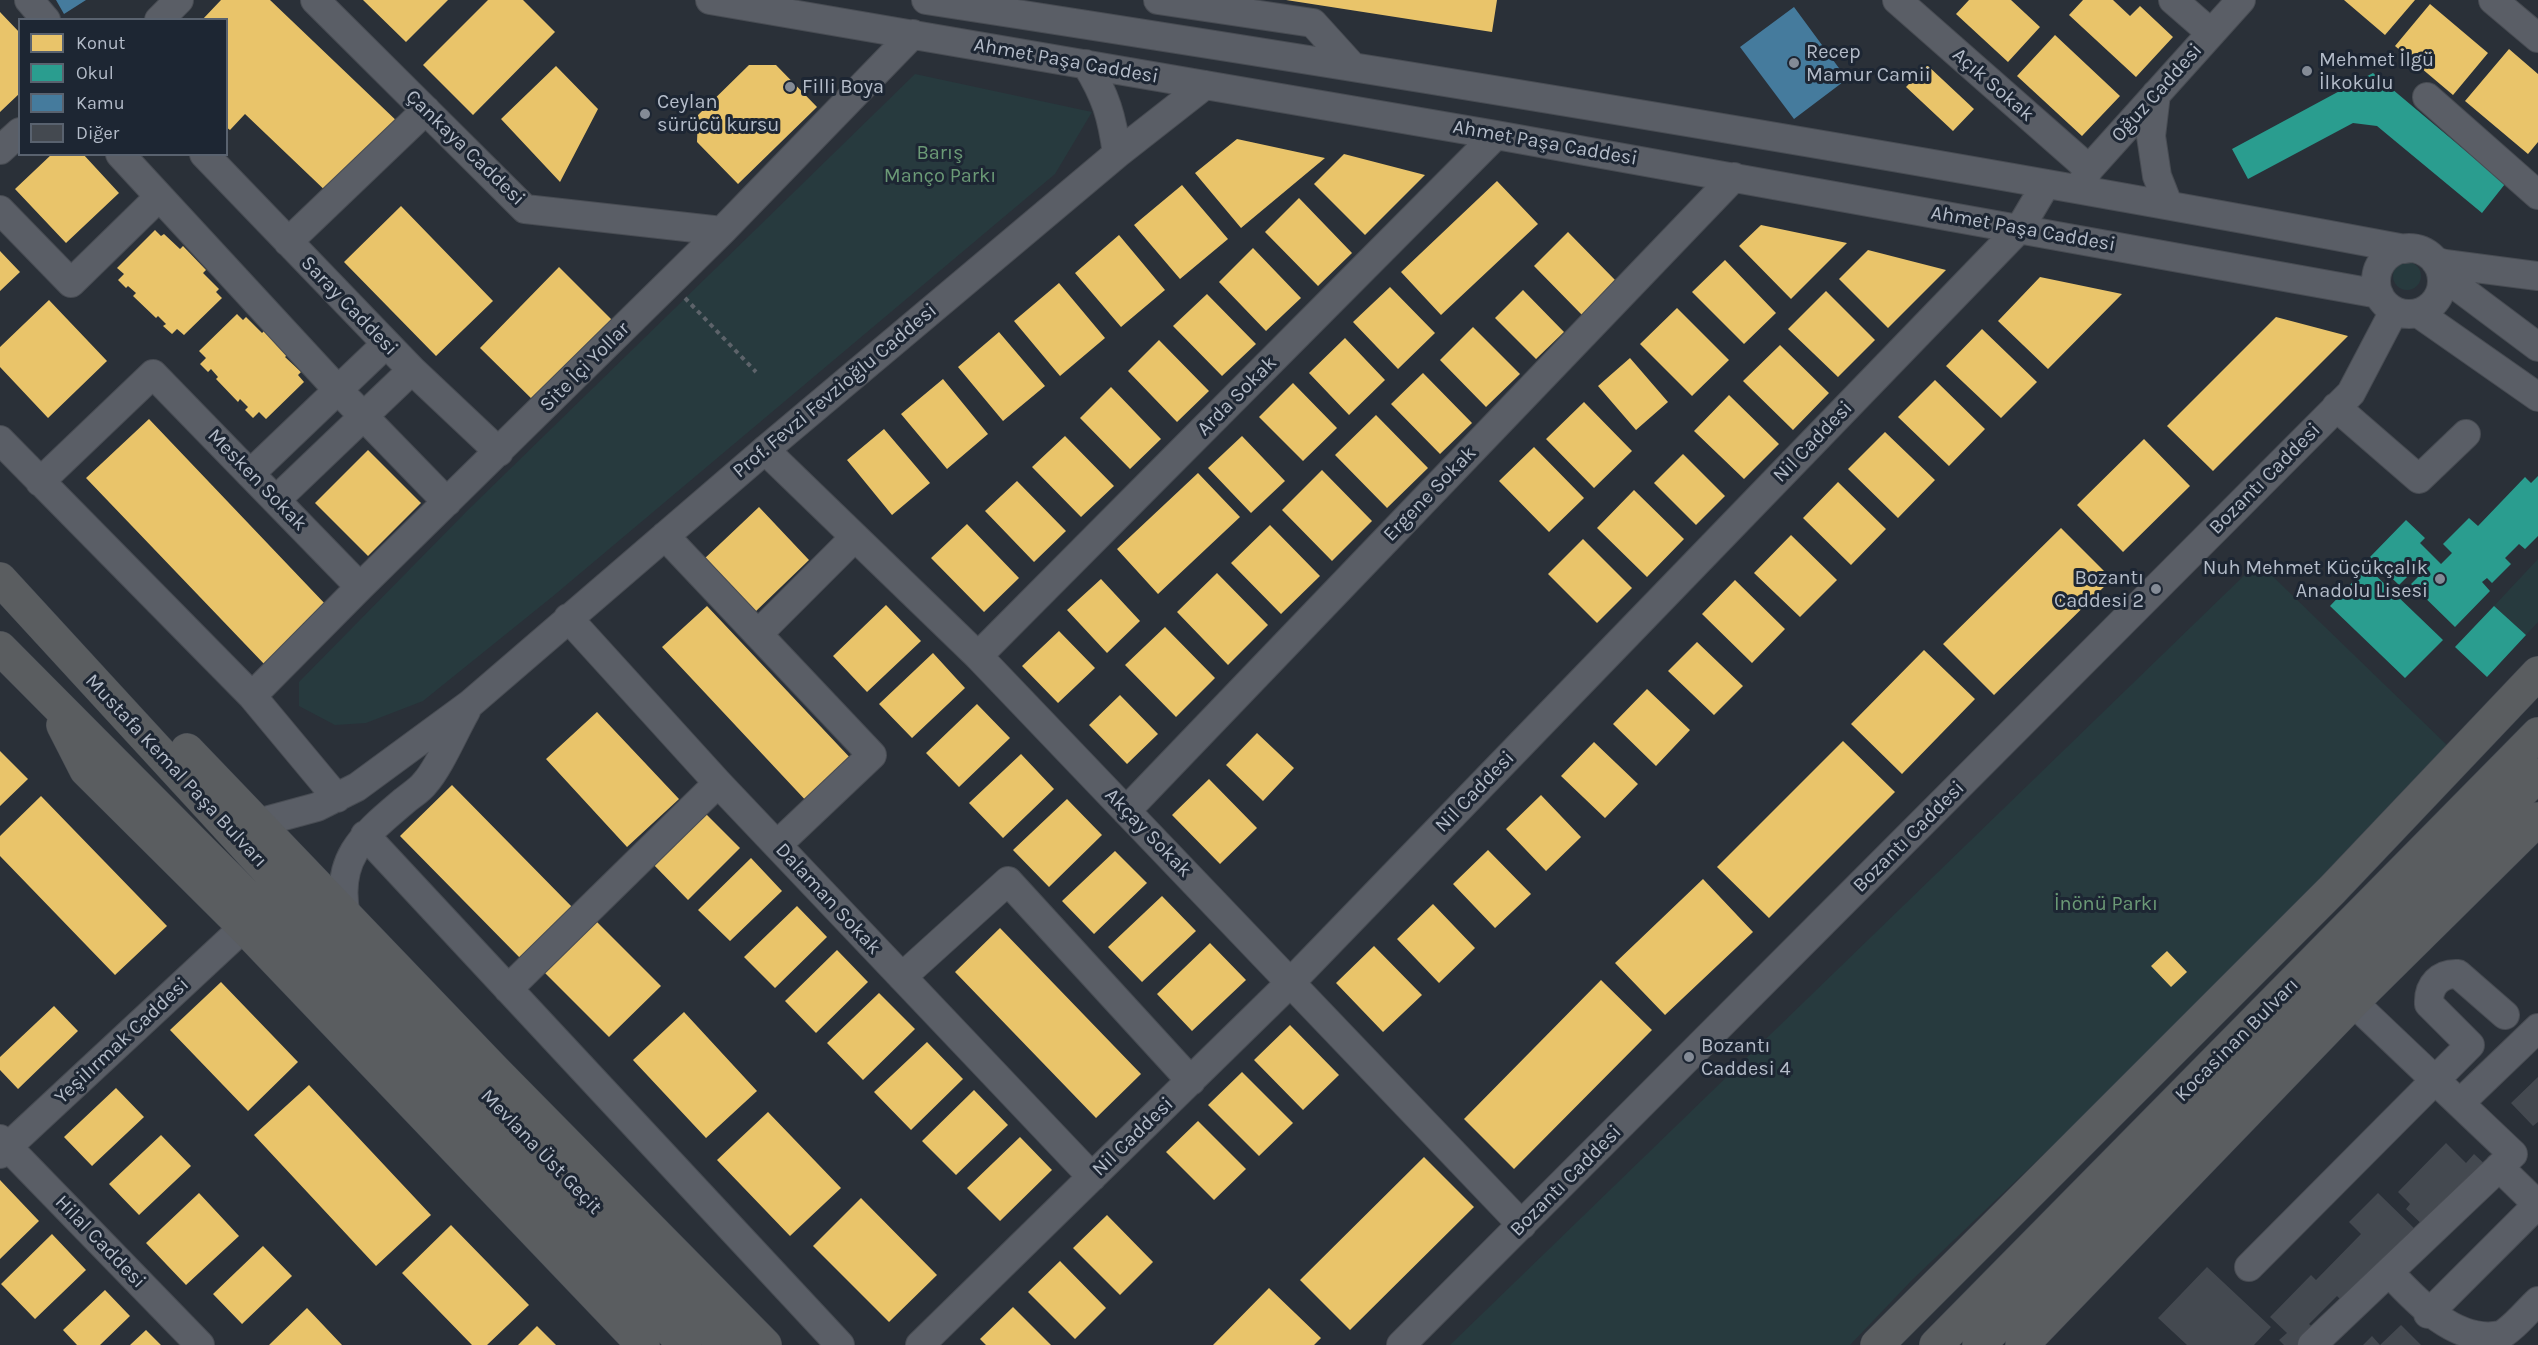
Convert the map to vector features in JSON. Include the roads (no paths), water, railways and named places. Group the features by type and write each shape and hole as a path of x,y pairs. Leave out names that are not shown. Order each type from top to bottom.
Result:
{"highway":[{"name":"Mustafa Kemal Paşa Bulvarı","path":"0,579 284,888 356,959"},
{"name":"Mustafa Kemal Paşa Bulvarı","path":"0,648 334,984"},
{"path":"75,661 129,689 494,1070 765,1345"},
{"path":"1877,1345 2340,882 2538,672"},
{"path":"49,697 86,770 244,927 644,1345"},
{"name":"Kocasinan Bulvarı","path":"1977,1333 2538,734"},
{"name":"Kocasinan Bulvarı","path":"1936,1345 1977,1333 2538,776"},
{"path":"2022,1345 2354,1002 2538,819"},
{"name":"Mevlana Üst Geçit","path":"356,959 725,1345"},
{"name":"Mevlana Üst Geçit","path":"334,984 685,1345"},
{"path":"1977,1333 2156,1066"},
{"path":"1977,1333 2225,1135"}],"street":[{"path":"29,0 44,18"},
{"path":"161,18 179,0"},
{"name":"Çankaya Caddesi","path":"315,0 525,209 722,231"},
{"name":"Ahmet Paşa Caddesi","path":"710,0 1205,84 2020,228 2397,306 2538,398"},
{"name":"Ahmet Paşa Caddesi","path":"926,0 1352,66 2046,184 2084,179 2168,204 2405,249"},
{"path":"1158,0 1313,23 1352,66"},
{"name":"Açık Sokak","path":"1897,0 2084,179"},
{"path":"2173,0 2211,33"},
{"name":"Oğuz Caddesi","path":"2084,179 2156,94 2241,0"},
{"path":"2493,0 2538,38"},
{"name":"Site İçi Yollar","path":"252,696 722,231 913,34"},
{"path":"1086,64 1102,90 1109,111 1117,154"},
{"name":"Prof. Fevzi Fevzioğlu Caddesi","path":"470,704 765,450 1117,154 1205,84"},
{"path":"2156,94 2151,136 2157,176 2168,204"},
{"path":"2427,97 2538,195"},
{"path":"288,242 426,110"},
{"path":"0,150 18,134"},
{"name":"Arda Sokak","path":"978,656 1496,135"},
{"path":"122,156 338,390 447,502"},
{"name":"Saray Caddesi","path":"206,156 386,344 499,452"},
{"name":"Ergene Sokak","path":"1126,811 1734,177"},
{"name":"Nil Caddesi","path":"920,1345 1291,982 2020,228 2046,184"},
{"path":"0,210 71,283 159,196"},
{"path":"2438,268 2439,296 2431,306 2397,306 2376,282 2382,264 2396,251 2420,250 2438,268 2538,347"},
{"path":"2438,268 2445,264 2538,276"},
{"name":"Bozantı Caddesi","path":"1401,1345 2351,393 2397,306"},
{"path":"250,474 386,344"},
{"path":"276,500 412,370"},
{"name":"Mesken Sokak","path":"40,482 153,374 360,587"},
{"path":"2336,408 2419,479 2466,434"},
{"path":"0,440 252,696 337,798"},
{"name":"Akçay Sokak","path":"765,450 978,656 1522,1225"},
{"path":"665,536 872,755 777,845"},
{"path":"758,634 855,537"},
{"name":"Dalaman Sokak","path":"568,618 718,783 1092,1177"},
{"path":"258,823 297,814 337,798 357,787 470,704"},
{"path":"346,916 343,901 346,871 356,847 365,835 426,783 470,704"},
{"path":"508,989 718,783"},
{"path":"365,835 840,1345"},
{"path":"902,977 1008,881 1191,1081"},
{"name":"Yeşilırmak Caddesi","path":"2,1147 244,927"},
{"path":"2249,1267 2470,1045 2429,1004 2430,990 2438,979 2451,973 2458,974 2505,1016"},
{"path":"2312,1345 2513,1154 2354,1002"},
{"path":"2460,1103 2538,1028"},
{"name":"Hilal Caddesi","path":"2,1147 200,1345"},
{"path":"2428,1314 2538,1205 2499,1167"},
{"path":"2389,1272 2445,1330 2482,1340 2502,1335 2538,1301"}],"place":[{"name":"Recep Mamur Camii","path":"1794,63"},
{"name":"Mehmet İlgü İlkokulu","path":"2307,71"},
{"name":"Filli Boya","path":"790,87"},
{"name":"Ceylan sürücü kursu","path":"645,114"},
{"name":"Nuh Mehmet Küçükçalık Anadolu Lisesi","path":"2440,579"},
{"name":"Bozantı Caddesi 2","path":"2156,589"},
{"name":"Bozantı Caddesi 4","path":"1689,1057"}],"park label":[{"name":"Barış Manço Parkı","path":"940,164"},
{"name":"İnönü Parkı","path":"2106,904"}]}
